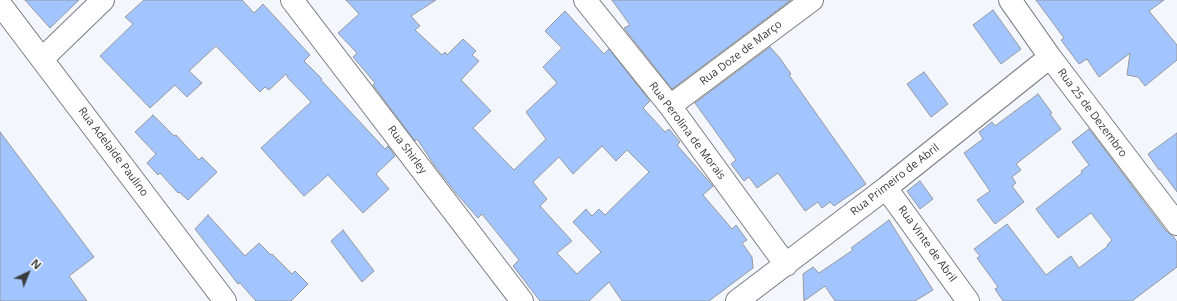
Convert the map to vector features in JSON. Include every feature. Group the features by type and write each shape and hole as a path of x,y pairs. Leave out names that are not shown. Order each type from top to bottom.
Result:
{"street":[{"path":"42,59 102,0"},
{"name":"Rua Shirley","path":"292,0 522,301"},
{"name":"Rua Perolina de Morais","path":"585,0 670,106 786,265"},
{"name":"Rua Doze de Março","path":"670,106 812,0"},
{"name":"Rua 25 de Dezembro","path":"1010,0 1050,57 1177,224"},
{"name":"Rua Adelaide Paulino","path":"0,4 225,301"},
{"name":"Rua Primeiro de Abril","path":"737,301 886,188 1050,57"},
{"name":"Rua Vinte de Abril","path":"886,188 968,301"}],"building":[{"path":"25,0 79,0 50,28"},
{"path":"144,0 242,0 254,13 263,4 310,55 304,61 385,149 388,146 395,156 376,174 389,189 363,213 328,175 304,196 261,148 311,102 286,74 269,90 265,87 260,92 216,46 189,71 202,83 187,97 175,85 150,108 100,56 133,24 125,17"},
{"path":"346,0 436,0 411,16 420,26 415,30 442,55 445,52 447,55 463,39 476,51 472,55 479,61 461,80 491,111 473,128 514,170 546,139 526,112 557,83 543,67 562,48 545,31 565,11 604,54 609,49 650,101 643,108 665,132 669,129 680,142 677,145 713,186 703,195 732,229 736,225 747,240 742,243 752,257 753,268 709,301 622,301 609,282 589,301 540,301 513,266 519,260 482,214 478,218 456,193 435,166 417,139 415,141 373,85 375,83 353,57 357,53 338,33 359,14","holes":["602,146 616,161 627,150 649,172 605,215 599,209 592,216 586,209 573,222 601,252 577,274 557,253 572,241 540,206 547,199 533,182 559,157 573,174"]},
{"path":"612,0 791,0 672,89 624,28 630,25"},
{"path":"1036,0 1164,0 1149,11 1177,45 1177,60 1145,86 1138,77 1127,75 1130,53 1099,77 1087,59 1079,64 1061,40 1064,38"},
{"path":"993,10 1021,49 1001,64 973,25"},
{"path":"770,47 791,74 789,75 866,184 834,206 830,202 822,208 818,202 805,211 778,173 757,188 749,177 744,181 731,164 736,160 695,103"},
{"path":"924,72 948,104 931,117 907,84"},
{"path":"1038,94 1052,113 1050,114 1061,129 1016,164 1021,170 1012,177 1016,183 1012,186 1024,202 995,224 977,200 990,191 964,153 983,139 979,132 992,122 995,126"},
{"path":"153,115 174,136 176,135 199,160 202,157 217,172 188,200 179,192 178,193 160,173 158,175 147,163 156,154 135,132"},
{"path":"1089,129 1166,231 1173,236 1177,242 1177,267 1132,301 1003,301 995,289 998,287 977,258 980,256 974,249 1007,224 1046,275 1071,256 1079,268 1108,246 1107,245 1112,240 1091,213 1058,238 1036,209 1082,173 1081,171 1089,165 1072,142"},
{"path":"0,132 94,257 69,276 87,301 0,301"},
{"path":"1177,133 1177,192 1148,154"},
{"path":"920,181 933,199 920,209 907,191"},
{"path":"208,215 245,256 259,243 292,274 295,271 308,284 291,301 256,301 240,283 238,284 195,229"},
{"path":"889,220 933,290 915,301 835,301 825,286 804,301 803,274 813,267 819,273 853,250 851,248"},
{"path":"343,230 374,271 362,282 331,241"}]}
